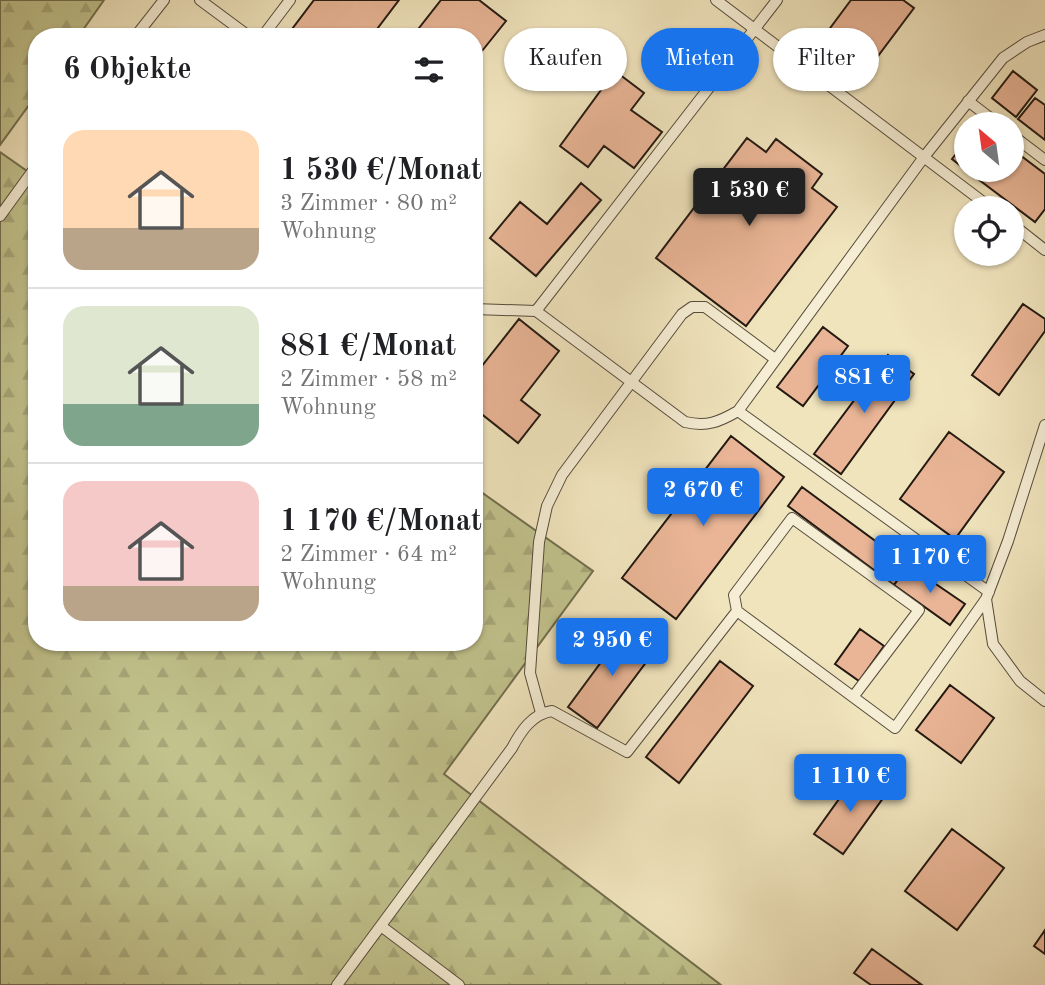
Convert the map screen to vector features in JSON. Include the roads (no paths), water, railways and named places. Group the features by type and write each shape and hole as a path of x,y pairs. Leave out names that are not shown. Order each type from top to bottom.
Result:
{"lane":[{"path":"142,28 164,0"},
{"path":"200,0 238,28"},
{"path":"269,28 290,0"},
{"path":"716,0 749,28"},
{"path":"757,28 777,0"},
{"path":"483,309 536,311 685,422 701,426 718,423 738,411 923,157 1003,58 1027,42 1045,35"},
{"path":"759,36 975,196"},
{"path":"536,311 708,91"},
{"path":"968,101 982,112"},
{"path":"1024,144 1045,160"},
{"path":"0,216 28,177"},
{"path":"1024,233 1045,250"},
{"path":"541,713 530,673 539,542 547,506 562,475 682,314 692,307 705,307 775,359"},
{"path":"738,411 987,596 993,644 1020,681 1045,701"},
{"path":"853,697 919,610 792,518 734,595 737,611 853,697 895,728 987,596 1045,425"},
{"path":"337,985 512,748 521,732 541,713 552,711 627,752 737,611"},
{"path":"381,926 459,985"}]}
